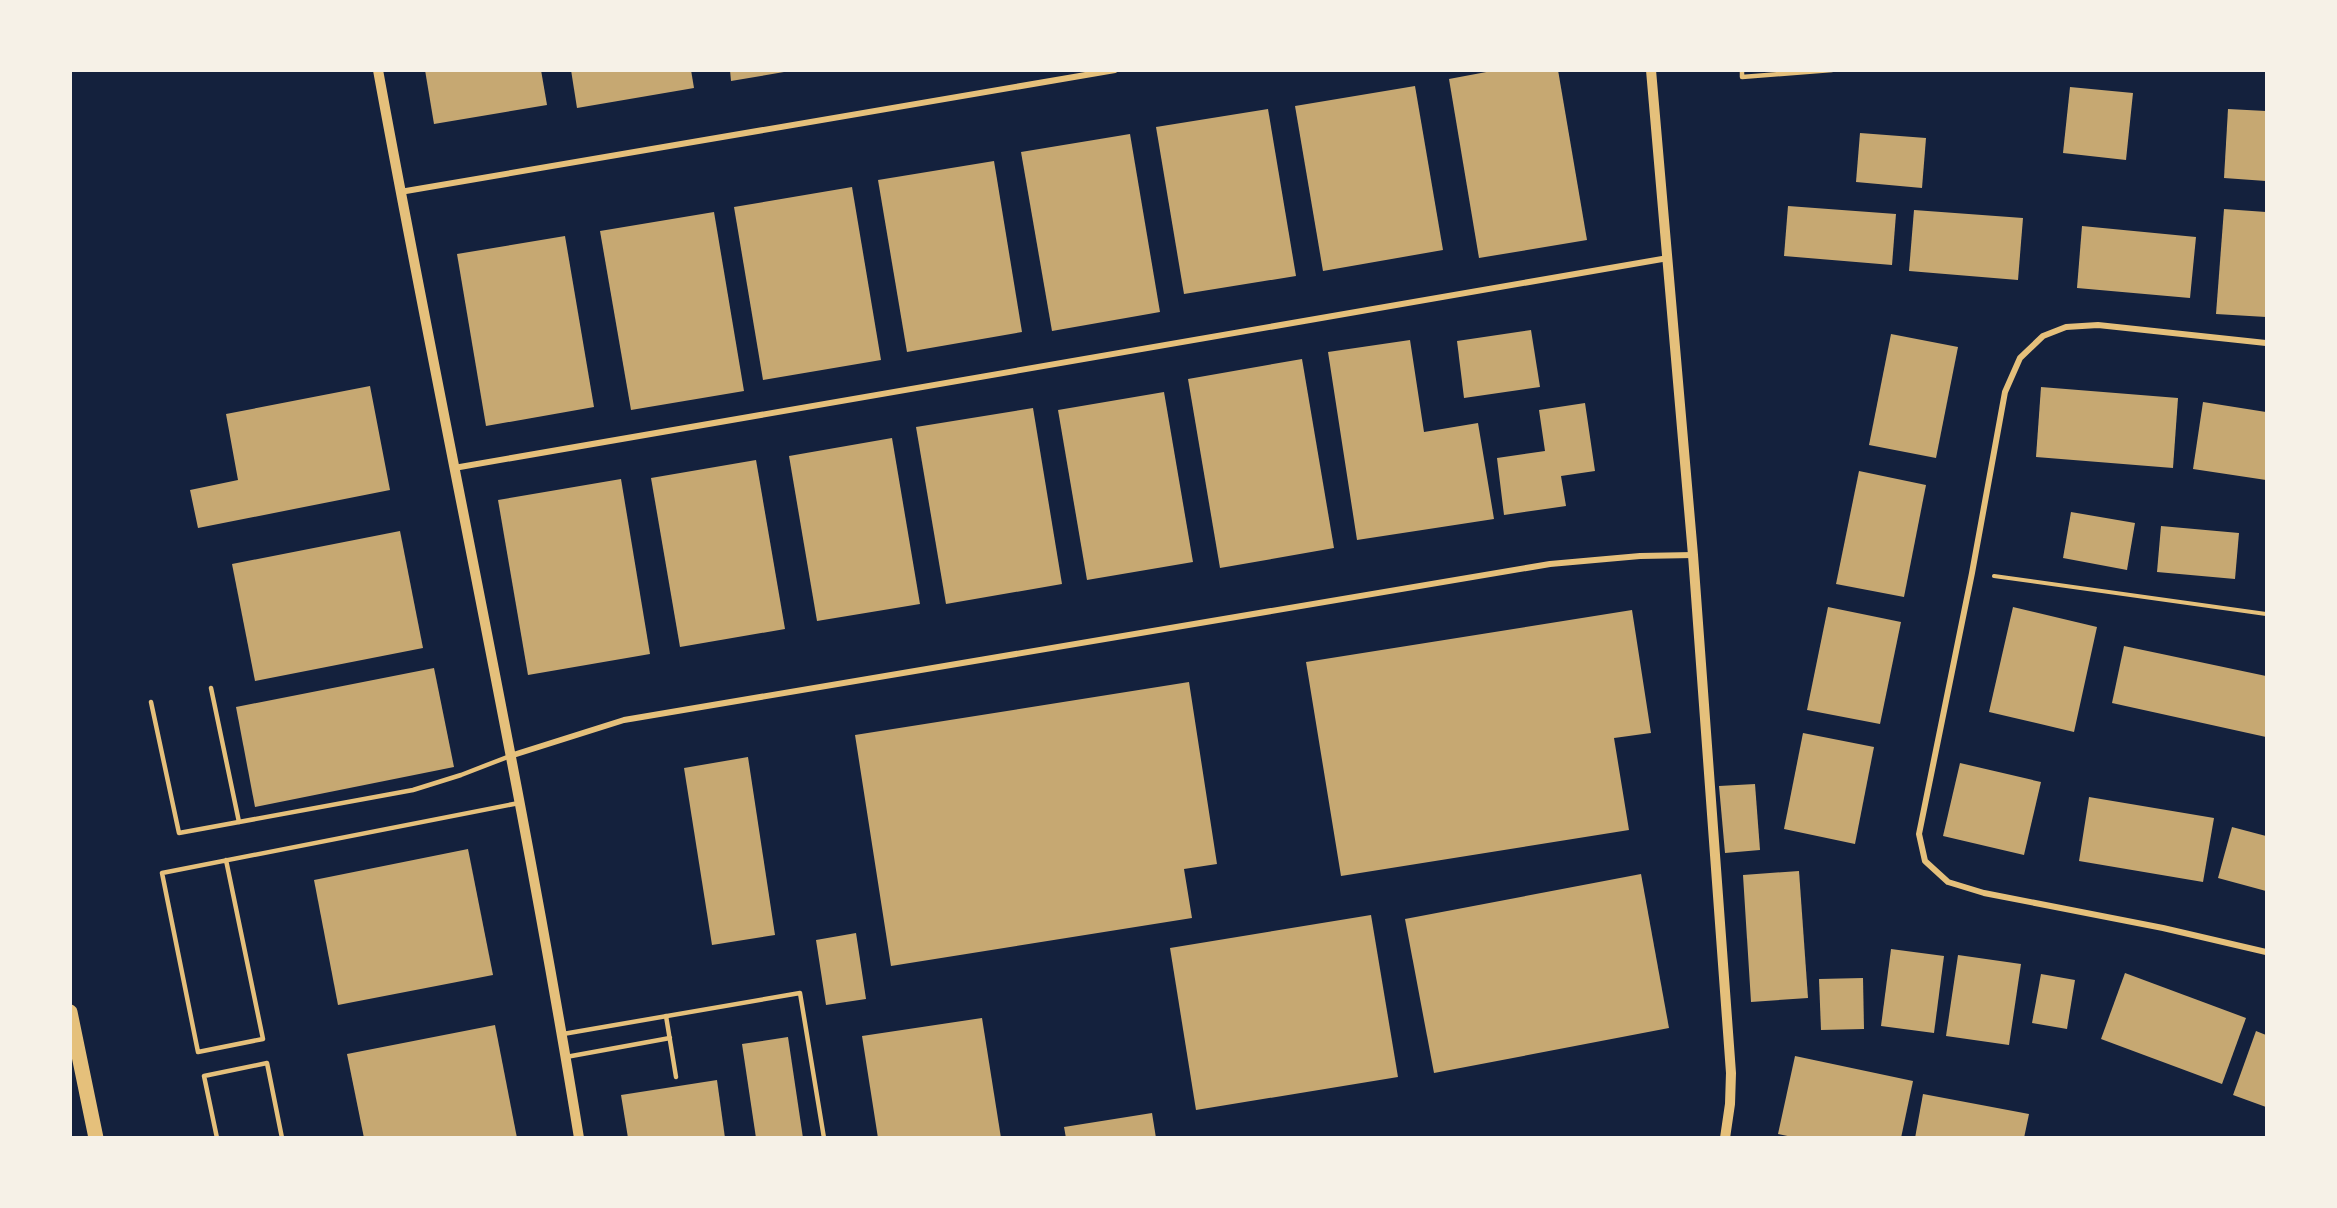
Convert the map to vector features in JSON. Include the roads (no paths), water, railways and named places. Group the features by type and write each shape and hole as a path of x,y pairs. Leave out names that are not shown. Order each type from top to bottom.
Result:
{"main road":[{"path":"70,1012 96,1137"}],"street":[{"path":"378,70 399,192 563,1034 579,1137"},
{"path":"399,192 1115,70"},
{"path":"1651,70 1693,555 1731,1073 1730,1104 1725,1137"},
{"path":"454,468 1668,258"},
{"path":"2266,343 2098,325 2066,327 2043,336 2020,358 2005,392 1972,573 1919,834 1925,861 1948,882 1984,893 2163,928 2266,952"},
{"path":"510,756 624,720 647,716 1550,564 1622,557 1693,555"}],"lane":[{"path":"1742,70 1742,77 1832,70"},
{"path":"211,688 239,822"},
{"path":"151,702 179,833 413,790 510,756"},
{"path":"226,860 262,1039 198,1052 162,873 226,860 519,803"},
{"path":"563,1034 800,993 824,1137"},
{"path":"666,1016 676,1077"},
{"path":"566,1057 670,1038"},
{"path":"216,1137 204,1076 267,1063 282,1137"}]}
